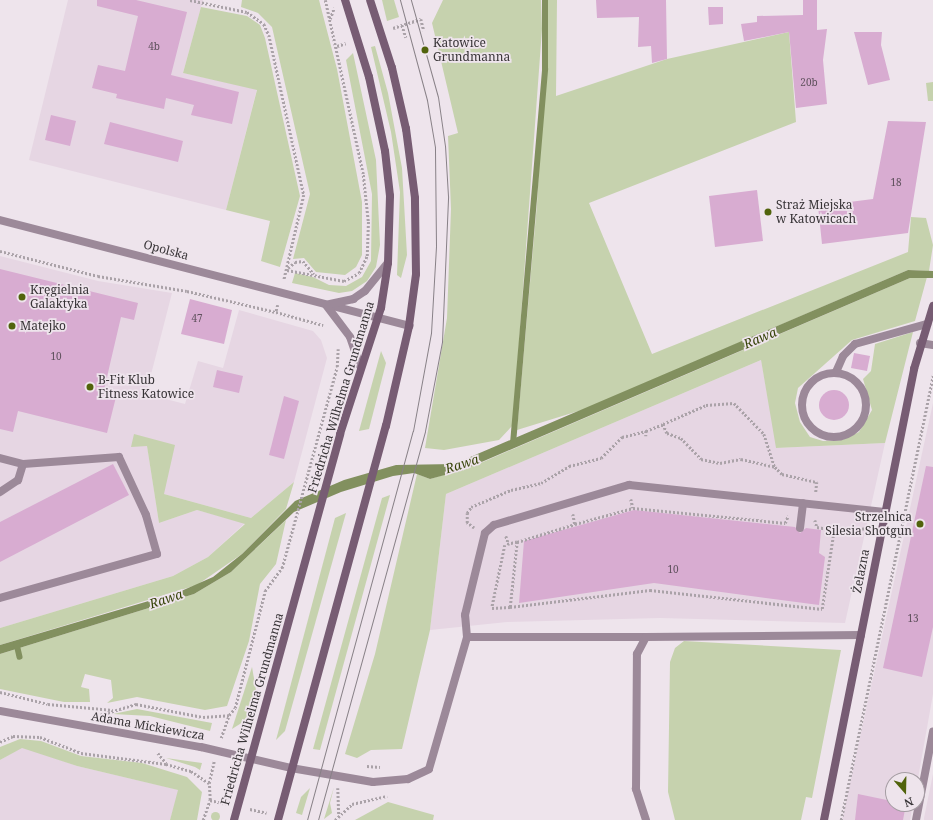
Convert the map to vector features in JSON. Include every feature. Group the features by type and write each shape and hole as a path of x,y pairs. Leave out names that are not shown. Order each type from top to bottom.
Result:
{"main road":[{"name":"Friedricha Wilhelma Grundmanna","path":"234,820 252,761 340,434 360,366 378,318 388,263 390,196 385,151 369,76 345,0"},
{"path":"278,820 291,768 386,426 409,326 417,239 411,157 392,68 370,0"},
{"name":"Żelazna","path":"824,820 884,512 920,343 933,306"}],"street":[{"name":"Opolska","path":"0,220 409,326"},
{"name":"Opolska","path":"325,304 352,300 372,286 388,263"},
{"path":"325,304 350,337 360,366"},
{"path":"836,372 858,383 866,406 855,429 832,437 810,426 801,403 812,380 836,372 843,356 855,344 927,324"},
{"path":"920,343 933,345"},
{"path":"0,458 23,464 119,457 146,515 157,554 0,598"},
{"path":"0,492 18,480 23,464"},
{"path":"861,635 646,638 467,637 465,615 485,533 494,525 629,485 884,512"},
{"path":"800,528 803,503"},
{"name":"Adama Mickiewicza","path":"0,711 216,752 252,761 373,782 408,779 429,769 467,637"},
{"path":"646,638 637,654 636,789 646,820"},
{"path":"916,820 933,732"}],"path":[{"path":"190,0 247,12 264,24 269,35 304,195 284,281"},
{"path":"287,270 314,274 336,282 351,278 364,264 368,241 363,174 324,0"},
{"path":"389,29 421,19 424,31"},
{"path":"402,25 406,37"},
{"path":"0,251 98,276 187,291 276,312 326,327"},
{"path":"287,270 300,260 314,274"},
{"path":"276,312 278,305"},
{"path":"203,820 210,800 209,783 216,752 228,715 235,708 265,591 280,571 292,532 338,361 337,343"},
{"path":"841,820 933,374"},
{"path":"485,533 466,523 466,513 471,507 511,490 541,483 569,466 601,458 622,437 646,431 706,405 734,403 764,434 775,468"},
{"path":"663,424 667,433 682,438 701,459 720,463 740,459 775,468 782,474 817,482 815,504"},
{"path":"646,431 646,436"},
{"path":"786,523 633,508 505,545 492,608 650,590 822,609 834,530 881,530"},
{"path":"510,607 517,542"},
{"path":"0,692 69,706 100,706 114,710 136,704 203,717 228,715"},
{"path":"0,742 13,736 40,737 81,753 166,764 191,771 209,783"},
{"path":"335,820 352,804 393,795"}],"shaded area":[{"path":"68,0 203,0 183,73 257,89 226,210 29,160"},
{"path":"242,0 319,0 337,69 362,202 362,255 356,267 345,275 316,272 304,258 293,259 310,194 272,27 258,13 241,7"},
{"path":"382,0 394,0 399,17 387,21"},
{"path":"443,0 541,0 542,29 513,425 499,440 444,450 425,448 447,318 451,209 448,136 458,133 432,23"},
{"path":"548,0 557,0 556,96 667,59 789,32 796,122 589,203 652,354 908,252 911,217 926,218 933,245 929,271 908,270 585,409 517,430 537,204"},
{"path":"201,7 247,16 260,25 265,38 300,196 280,267 261,261 270,221 226,210 257,90 183,73"},
{"path":"375,46 388,93 402,168 407,255 401,278 397,275 400,192 391,132 371,47"},
{"path":"353,53 376,160 380,245 376,267 367,281 352,291 339,293 292,283 295,273 313,277 329,285 346,286 362,277 371,261 372,194 346,60"},
{"path":"933,82 933,101 928,101 926,83"},
{"path":"0,256 98,281 172,293 146,394 185,404 198,361 223,368 239,310 313,331 321,340 327,358 294,482 251,518 164,494 147,445 159,523 197,510 245,523 208,557 173,576 0,628"},
{"path":"927,277 915,321 852,340 798,388 795,403 800,422 810,437 823,441 842,440 859,432 872,410 863,379 871,371 875,344 913,332 885,443 776,448 761,360 446,494 430,630 402,749 371,750 357,758 345,754 375,654 417,474 430,479 476,465 910,278"},
{"path":"381,351 386,363 369,429 359,431"},
{"path":"761,360 777,448 885,443 845,623 660,618 507,622 430,630 446,494"},
{"path":"933,403 933,694 919,772 885,772 885,812 912,812 910,820 842,820"},
{"path":"134,434 175,445 164,494 251,518 294,482 286,509 242,554 197,585 0,645 0,628 173,576 208,557 245,524 197,510 159,523 147,446 131,447"},
{"path":"390,495 320,750 313,749 382,498"},
{"path":"346,513 285,731 276,740 335,518"},
{"path":"286,520 276,564 260,584 249,641 227,706 205,710 137,697 107,703 113,698 111,680 85,674 81,687 89,689 90,702 64,702 0,689 0,654 194,594 231,572"},
{"path":"684,641 841,650 812,798 806,797 801,820 675,820 668,792 670,662 675,648"},
{"path":"252,667 256,690 251,710 243,722 232,729"},
{"path":"137,709 212,723 210,731 150,716 113,714"},
{"path":"20,739 41,741 81,756 142,763 187,777 202,792 197,820 170,820 178,790 77,766 22,748 0,760 0,747"},
{"path":"22,747 77,766 179,790 170,820 0,820 0,760"},
{"path":"166,758 202,763 200,770"},
{"path":"933,774 933,820 924,820 924,818"},
{"path":"334,787 330,803 332,813 324,819"},
{"path":"310,788 302,815 296,813 301,797"},
{"path":"388,802 434,815 433,820 355,820"},
{"path":"213,812 217,812 219,816 217,820 213,820 211,818 211,814"}],"water":[{"name":"Rawa","path":"908,270 933,271 933,278 910,278 463,470 430,479 414,473 393,476 341,492 294,512 231,572 194,594 0,654 0,645 179,592 213,577 242,554 295,501 344,480 396,465 454,464"}],"building":[{"path":"97,0 136,0 187,12 171,75 239,92 232,124 191,115 194,105 166,98 164,109 116,98 117,94 92,88 98,65 125,71 138,16 97,6"},
{"path":"596,0 666,0 667,59 652,63 651,46 638,47 639,17 597,18"},
{"path":"803,0 817,0 817,30 827,29 823,60 827,104 796,108 789,32 744,41 741,24 757,22 757,16 803,15"},
{"path":"708,7 723,7 723,24 709,25"},
{"path":"854,32 882,32 881,45 890,80 868,85"},
{"path":"51,115 76,121 70,146 45,140"},
{"path":"888,121 926,122 908,233 822,244 818,206 873,199"},
{"path":"110,122 183,141 178,162 104,144"},
{"path":"757,190 763,241 715,247 709,196"},
{"path":"0,269 138,303 134,320 121,317 103,394 116,397 107,433 18,411 13,432 0,429"},
{"path":"190,299 232,310 224,344 181,334"},
{"path":"854,353 870,356 867,371 851,368"},
{"path":"217,370 243,376 239,393 213,387"},
{"path":"834,390 845,394 849,405 845,416 834,420 823,416 819,405 823,394"},
{"path":"284,396 299,401 284,459 269,455"},
{"path":"113,464 129,495 0,562 0,522"},
{"path":"926,466 933,467 933,627 922,677 883,668"},
{"path":"634,510 795,527 800,533 806,528 821,530 819,553 825,557 819,605 654,583 519,603 524,541"},
{"path":"858,794 885,800 885,812 904,812 903,820 855,820"}],"waterway":[{"path":"513,444 545,69 545,0"},
{"path":"17,644 20,657"}],"tram line":[{"path":"307,820 413,431 431,333 436,246 435,147 427,100 400,0"},
{"path":"318,820 425,431 442,342 448,196 445,146 438,97 411,0"}],"place":[{"name":"Katowice Grundmanna","path":"425,50"},
{"name":"Straż Miejska w Katowicach","path":"768,212"},
{"name":"Kręgielnia Galaktyka","path":"22,297"},
{"name":"Matejko","path":"12,326"},
{"name":"B-Fit Klub Fitness Katowice","path":"90,387"},
{"name":"Strzelnica Silesia Shotgun","path":"920,524"}]}
